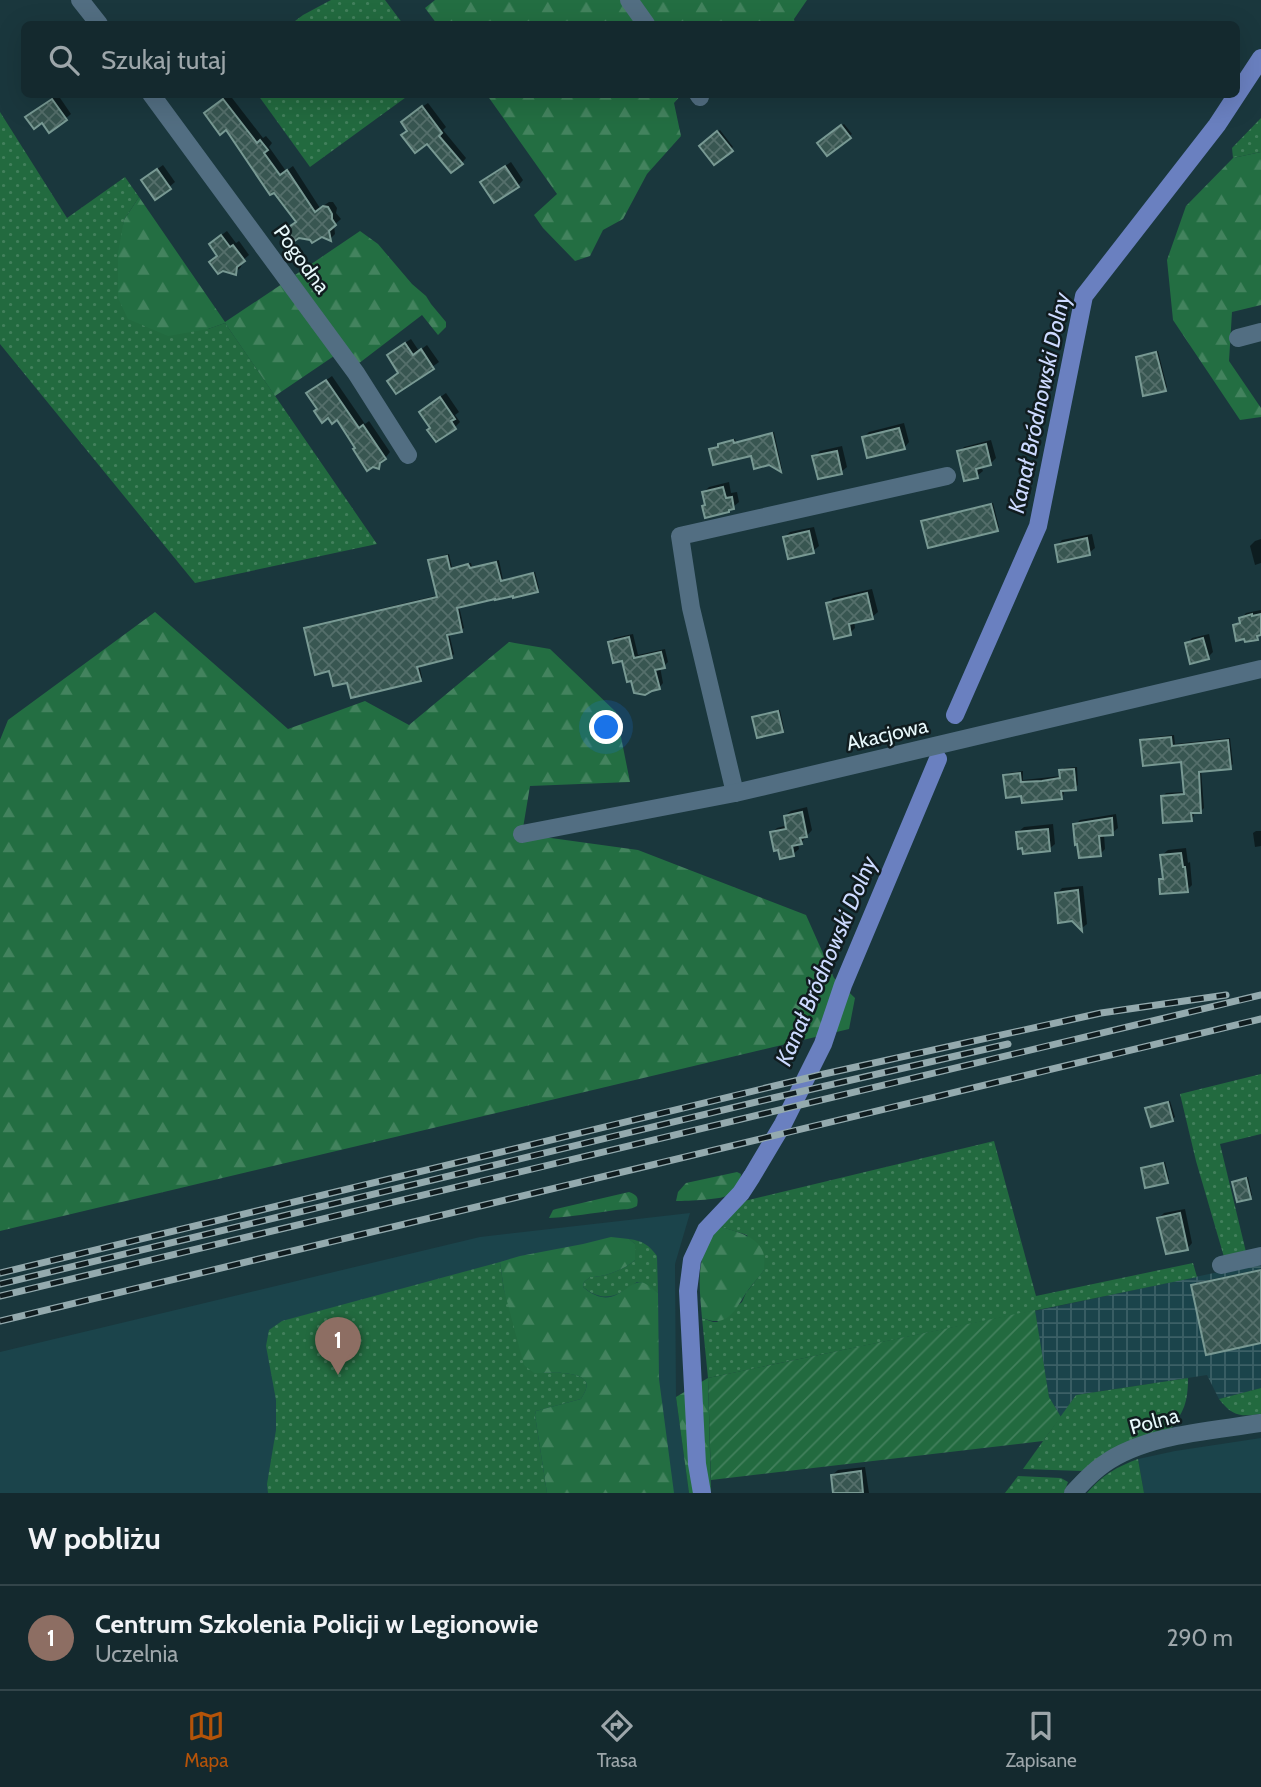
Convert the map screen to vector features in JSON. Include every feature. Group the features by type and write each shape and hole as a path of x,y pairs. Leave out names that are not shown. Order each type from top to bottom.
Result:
{"street":[{"path":"80,0 97,21"},
{"path":"629,0 644,21"},
{"name":"Pogodna","path":"154,98 356,373 408,455"},
{"path":"1238,338 1261,332"},
{"path":"735,793 691,608 680,536 947,476"},
{"name":"Akacjowa","path":"522,834 735,793 1261,669"},
{"path":"1221,1265 1261,1256"},
{"name":"Polna","path":"1073,1493 1087,1477 1107,1462 1129,1451 1159,1440 1261,1423"}],"shaded area":[{"path":"690,1213 675,1264 676,1397 689,1493 0,1493 0,1352 480,1237"},
{"path":"1261,1263 1261,1388 1219,1399 1207,1375 1076,1395 1061,1417 1049,1397 1035,1311"},
{"path":"1261,1438 1261,1493 1144,1493 1138,1459"}],"green space":[{"path":"331,0 385,0 401,21 295,21"},
{"path":"435,0 807,0 794,21 435,21 425,8"},
{"path":"260,98 405,98 310,167"},
{"path":"489,98 678,98 674,103 681,136 647,174 623,219 603,230 590,256 575,261 534,215 557,194"},
{"path":"0,112 67,218 125,177 139,197 124,220 118,298 208,329 225,323 377,544 195,583 0,344"},
{"path":"1261,118 1261,152 1233,158 1232,148"},
{"path":"1261,152 1261,305 1232,312 1229,361 1261,408 1261,417 1240,420 1173,320 1167,260 1186,206 1233,158"},
{"path":"139,197 225,322 282,284 334,356 275,396 225,323 168,336 128,319 118,298 118,253 124,220"},
{"path":"360,231 378,244 412,284 426,296 446,322 446,327 438,335 422,315 358,364 295,275"},
{"path":"155,612 288,729 365,701 409,725 509,642 550,649 616,712 630,782 530,786 522,834 638,850 806,915 834,978 855,998 849,1029 0,1231 0,740 8,720"},
{"path":"1261,1074 1261,1134 1220,1144 1246,1252 1224,1257 1180,1094"},
{"path":"994,1141 1036,1296 1193,1263 1197,1277 708,1378 702,1318 717,1322 742,1302 764,1270 747,1235 718,1226 740,1202"},
{"path":"737,1172 741,1174 740,1183 732,1194 713,1199 676,1201 678,1192 686,1183"},
{"path":"629,1192 637,1198 637,1206 632,1208 549,1218 556,1209"},
{"path":"718,1226 744,1234 756,1241 763,1252 764,1270 729,1316 711,1321 702,1318 700,1270 705,1248"},
{"path":"611,1237 629,1239 635,1244 635,1260 614,1272 590,1277 583,1287 594,1295 604,1297 644,1283 658,1293 659,1379 674,1493 547,1493 536,1411 581,1399 586,1382 583,1378 563,1373 534,1373 524,1365 504,1290 500,1262"},
{"path":"629,1239 645,1244 657,1256 658,1293 637,1282 624,1291 604,1297 583,1287 590,1277 614,1272 635,1260 635,1244"},
{"path":"500,1262 504,1290 535,1373 571,1374 583,1378 586,1382 581,1399 536,1411 547,1493 268,1493 267,1484 276,1430 276,1400 266,1346 269,1330 282,1321"},
{"path":"1035,1310 1049,1397 1061,1417 1043,1441 711,1480 708,1378"},
{"path":"708,1378 711,1493 689,1493 676,1397"},
{"path":"1188,1378 1184,1406 1169,1431 1082,1471 1023,1469 1076,1395"},
{"path":"1261,1388 1261,1414 1237,1414 1219,1399"},
{"path":"1138,1459 1144,1493 1087,1493 1110,1472"},
{"path":"1018,1476 1061,1478 1068,1482 1064,1493 1005,1493"}],"building":[{"path":"52,99 67,120 49,133 42,123 34,129 25,117"},
{"path":"223,99 257,143 260,140 268,150 264,153 280,175 287,170 315,212 323,206 328,207 336,225 329,231 331,241 322,237 312,243 299,238 293,242 284,230 296,222 274,193 270,195 226,130 220,135 204,113"},
{"path":"422,106 442,133 439,136 463,164 451,173 427,144 415,153 401,135 407,131 401,122"},
{"path":"841,125 851,138 827,156 817,143"},
{"path":"717,131 733,151 714,165 699,146"},
{"path":"505,166 519,187 494,203 480,182"},
{"path":"157,169 171,189 155,200 141,180"},
{"path":"221,235 245,261 237,267 236,275 223,271 218,274 209,262 217,256 209,244"},
{"path":"405,343 413,355 421,349 434,369 396,394 387,381 398,373 387,355"},
{"path":"1156,352 1166,391 1143,396 1136,357"},
{"path":"326,380 359,428 363,425 386,459 380,463 379,469 373,467 367,471 337,420 332,424 328,418 322,423 314,411 317,409 306,393"},
{"path":"440,397 455,419 451,421 456,429 436,442 419,412"},
{"path":"899,428 905,449 867,458 862,437"},
{"path":"772,433 781,472 769,465 754,469 751,456 713,465 709,449 718,447 718,444 733,440 734,443"},
{"path":"986,444 991,465 976,469 978,478 964,481 957,451"},
{"path":"837,451 842,474 818,479 812,456"},
{"path":"723,487 726,498 732,497 734,509 705,518 702,492"},
{"path":"991,504 998,531 928,548 921,521"},
{"path":"809,531 814,553 788,559 783,537"},
{"path":"1087,538 1090,555 1058,562 1055,545"},
{"path":"447,556 450,569 468,564 470,568 496,562 501,581 533,573 538,592 457,608 462,632 447,635 452,658 417,667 421,681 351,698 347,683 333,686 329,671 315,675 304,628 437,597 428,560"},
{"path":"867,593 873,619 849,624 851,635 834,639 826,603"},
{"path":"1261,614 1261,635 1257,636 1258,640 1236,641 1233,625 1240,623 1239,618"},
{"path":"629,637 634,658 661,652 665,668 655,670 660,689 645,695 634,693 631,681 627,682 622,661 613,663 608,642"},
{"path":"1203,638 1209,659 1190,664 1185,643"},
{"path":"778,711 783,732 757,738 752,717"},
{"path":"1171,737 1172,746 1228,740 1231,769 1199,772 1201,813 1191,813 1192,821 1163,823 1161,796 1184,794 1181,762 1143,766 1140,740"},
{"path":"1074,769 1076,790 1061,791 1062,799 1022,803 1021,796 1006,798 1003,775 1020,773 1021,782 1042,781 1060,778 1059,770"},
{"path":"802,812 807,837 800,838 802,844 792,846 794,856 780,859 778,850 774,851 770,832 786,829 784,816"},
{"path":"1112,818 1113,835 1099,836 1101,856 1079,858 1073,824"},
{"path":"1048,829 1050,851 1023,854 1022,848 1018,849 1016,832"},
{"path":"1181,853 1188,892 1160,894 1159,879 1163,879 1160,855"},
{"path":"1078,890 1082,931 1072,921 1058,923 1055,893"},
{"path":"1168,1102 1173,1121 1151,1127 1145,1108"},
{"path":"1163,1163 1168,1183 1145,1188 1141,1168"},
{"path":"1246,1178 1251,1199 1237,1202 1232,1182"},
{"path":"1180,1213 1188,1250 1166,1254 1157,1218"},
{"path":"1261,1270 1261,1343 1206,1355 1191,1285"},
{"path":"861,1471 863,1493 833,1493 831,1475"}],"waterway":[{"name":"Kanał Bródnowski Dolny","path":"1240,90 1261,58"},
{"name":"Kanał Bródnowski Dolny","path":"955,715 1038,526 1084,296 1217,125 1235,98"},
{"name":"Kanał Bródnowski Dolny","path":"702,1493 697,1464 688,1291 692,1260 706,1230 741,1193 752,1176 783,1124 823,1044 843,985 938,759"}],"railway":[{"path":"0,1273 824,1074 1101,1013 1226,995"},
{"path":"0,1296 1261,995"},
{"path":"0,1321 1261,1019"},
{"path":"0,1284 1008,1044"}],"place":[{"name":"Centrum Szkolenia Policji w Legionowie","path":"338,1375"}]}
